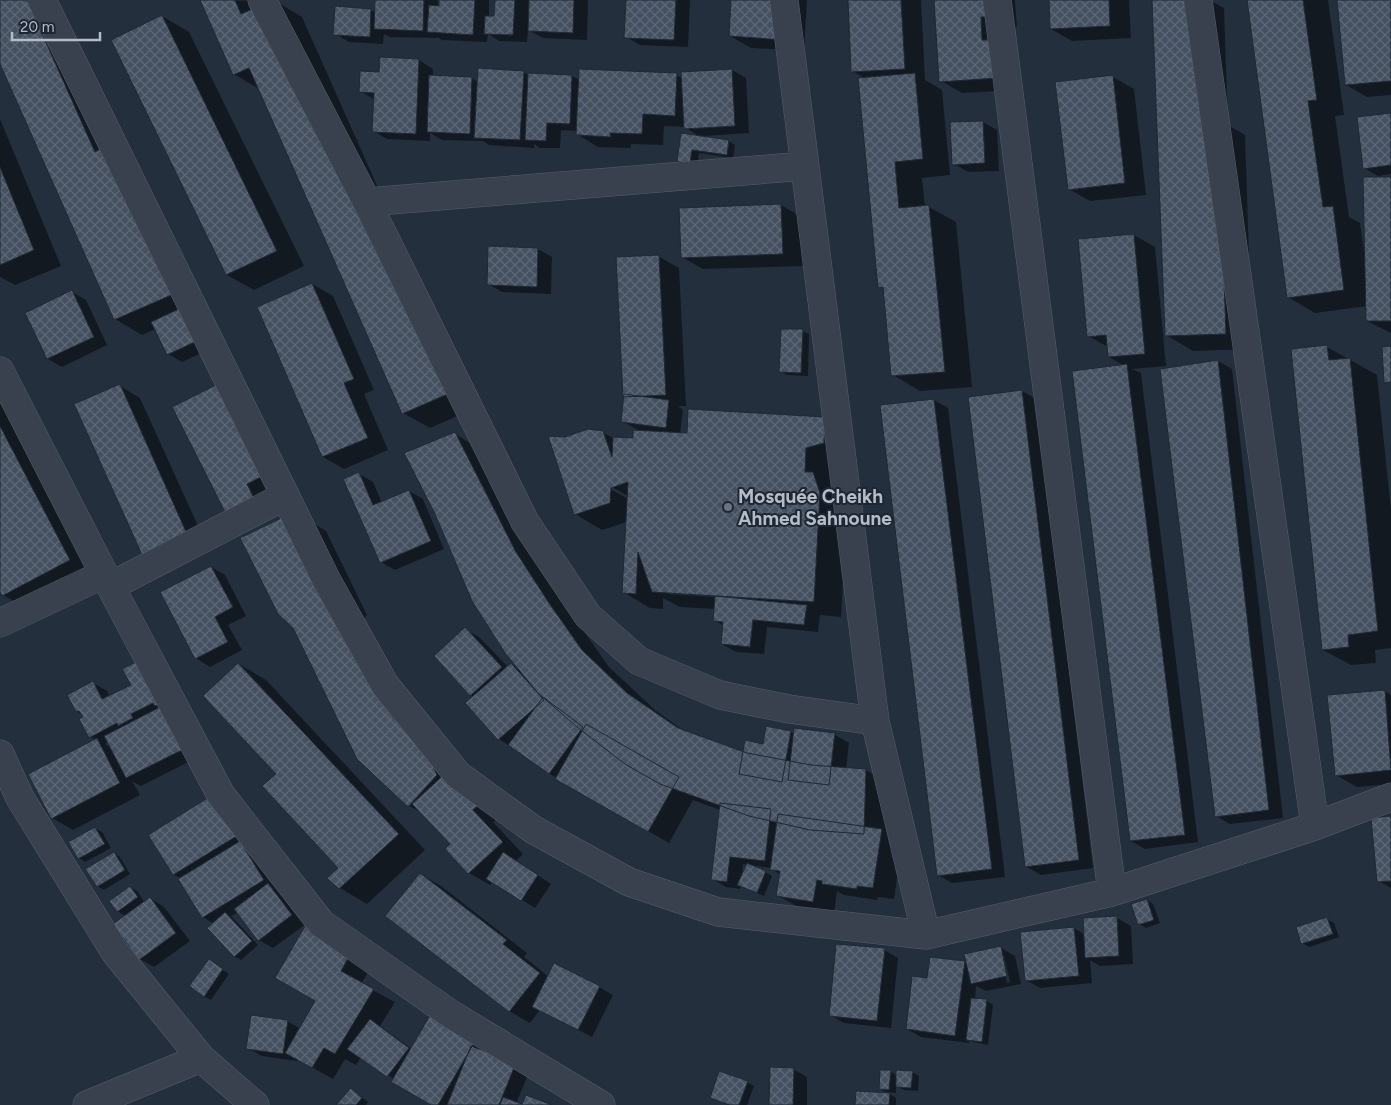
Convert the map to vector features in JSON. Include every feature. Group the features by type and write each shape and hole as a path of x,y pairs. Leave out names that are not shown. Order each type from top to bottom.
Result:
{"street":[{"path":"42,0 326,580 385,685 458,775 534,830 629,882 718,912 926,936 1112,892 1315,826 1391,797"},
{"path":"262,0 367,202 525,522 588,616 639,661 720,696 789,709 875,721"},
{"path":"784,0 875,721 926,936"},
{"path":"997,0 1112,892"},
{"path":"1198,0 1315,826"},
{"path":"367,202 805,166"},
{"path":"0,371 107,580 221,795 321,923 452,1015 600,1105"},
{"path":"0,623 107,580 285,496"},
{"path":"0,754 20,798 115,952 201,1058 255,1105"},
{"path":"87,1105 201,1058"}],"building":[{"path":"0,0 27,0 95,152 104,147 176,293 114,320 0,64"},
{"path":"200,0 235,0 241,14 274,0 450,393 402,414 249,68 233,75"},
{"path":"375,0 424,0 423,31 374,29"},
{"path":"439,0 475,0 473,35 427,32 429,5 439,6"},
{"path":"495,0 515,0 513,35 484,34 485,16 494,16"},
{"path":"529,0 574,0 573,33 528,31"},
{"path":"626,0 676,0 674,40 624,38"},
{"path":"731,0 786,0 784,40 729,36"},
{"path":"848,0 901,0 905,69 851,72"},
{"path":"934,0 995,0 996,16 981,17 982,40 994,40 997,78 939,82"},
{"path":"1049,0 1109,0 1110,26 1050,29"},
{"path":"1152,0 1197,0 1218,118 1226,334 1165,336"},
{"path":"1247,0 1303,0 1317,100 1308,101 1323,207 1333,206 1344,290 1287,298"},
{"path":"1337,0 1391,0 1391,81 1345,85"},
{"path":"335,6 371,9 370,37 333,35"},
{"path":"162,15 277,251 226,275 111,40"},
{"path":"380,57 419,59 416,134 372,132 374,93 359,92 360,71 379,72"},
{"path":"478,68 524,71 520,140 474,138"},
{"path":"579,69 677,73 675,116 643,114 642,134 610,133 611,137 576,135"},
{"path":"732,69 735,126 684,129 681,72"},
{"path":"528,73 572,75 570,124 547,123 546,141 525,140"},
{"path":"915,73 923,159 895,162 899,208 929,205 945,372 891,376 883,287 878,288 858,78"},
{"path":"429,75 472,77 470,134 427,132"},
{"path":"1113,75 1125,183 1068,190 1055,82"},
{"path":"1391,113 1391,165 1363,169 1357,117"},
{"path":"983,121 985,163 952,165 950,122"},
{"path":"681,133 729,140 727,155 692,150 690,164 677,161"},
{"path":"0,167 34,250 0,265"},
{"path":"1363,177 1391,177 1391,321 1366,321"},
{"path":"781,204 783,254 681,258 679,208"},
{"path":"1134,234 1145,354 1108,357 1106,335 1087,337 1078,239"},
{"path":"488,246 538,248 537,287 487,285"},
{"path":"659,255 666,395 623,397 616,257"},
{"path":"312,283 354,379 344,383 368,438 322,457 257,307"},
{"path":"72,290 94,337 47,359 25,313"},
{"path":"183,307 199,340 167,355 151,322"},
{"path":"781,329 803,329 801,373 779,372"},
{"path":"1327,345 1329,360 1350,358 1378,631 1348,635 1349,647 1322,650 1291,349"},
{"path":"1391,346 1391,382 1384,383 1382,347"},
{"path":"1218,360 1269,810 1215,817 1160,369"},
{"path":"1127,364 1185,835 1130,841 1072,371"},
{"path":"222,382 269,473 247,484 255,500 226,514 172,407"},
{"path":"120,384 188,536 143,557 74,404"},
{"path":"1022,390 1079,860 1025,867 968,397"},
{"path":"624,394 669,400 666,428 621,422"},
{"path":"934,399 992,869 937,876 880,405"},
{"path":"688,409 825,417 824,443 806,448 805,472 813,472 820,493 814,602 652,592 638,552 636,594 622,593 628,482 611,488 610,503 574,515 548,436 565,437 588,429 603,431 612,457 613,437 633,438 633,430 687,433"},
{"path":"0,426 70,560 2,596 0,592"},
{"path":"455,432 516,552 582,650 627,693 678,728 747,753 811,765 866,769 864,834 810,830 749,816 660,784 625,764 577,727 538,693 505,653 472,601 435,514 404,453"},
{"path":"359,472 373,505 409,490 431,541 380,563 343,479"},
{"path":"296,511 341,599 328,612 353,635 393,718 414,738 421,752 431,761 437,775 408,807 357,759 293,628 278,614 240,538"},
{"path":"211,566 233,607 215,617 228,642 195,659 160,592"},
{"path":"715,596 807,605 804,625 753,620 750,647 721,644 723,622 713,621"},
{"path":"465,627 502,667 470,696 434,656"},
{"path":"142,659 164,702 155,706 153,703 131,714 133,718 118,726 117,723 89,738 79,719 83,717 79,711 76,712 67,695 93,681 102,699 131,685 122,669"},
{"path":"238,663 399,834 339,889 327,878 338,868 262,786 276,774 203,696"},
{"path":"511,663 544,700 498,740 465,703"},
{"path":"1385,690 1391,770 1335,776 1327,695"},
{"path":"543,697 583,727 549,774 508,745"},
{"path":"164,705 186,748 126,778 104,736"},
{"path":"586,724 679,777 648,832 555,779"},
{"path":"766,726 791,731 782,782 739,774 745,740 763,744"},
{"path":"794,728 835,733 829,785 788,780"},
{"path":"97,738 120,783 51,819 28,774"},
{"path":"449,770 481,803 473,810 503,842 468,874 445,849 450,844 412,804"},
{"path":"214,794 240,834 173,875 148,835"},
{"path":"720,803 771,809 765,861 730,857 727,882 711,880"},
{"path":"778,814 882,829 873,888 857,886 857,889 822,884 822,881 817,880 813,902 776,896 780,871 770,870"},
{"path":"1391,816 1391,881 1377,882 1371,818"},
{"path":"95,827 105,844 78,859 68,842"},
{"path":"240,841 264,880 202,918 178,879"},
{"path":"114,852 125,870 97,887 85,869"},
{"path":"503,852 538,875 521,901 486,879"},
{"path":"747,863 766,871 757,893 737,885"},
{"path":"420,873 507,940 503,944 540,973 509,1012 385,916"},
{"path":"268,883 292,915 258,941 234,909"},
{"path":"130,886 138,897 117,912 109,901"},
{"path":"150,897 176,933 139,960 113,924"},
{"path":"1147,899 1154,920 1138,925 1131,904"},
{"path":"225,912 252,941 234,957 207,928"},
{"path":"1117,916 1119,956 1085,958 1083,918"},
{"path":"1327,917 1333,934 1301,944 1296,927"},
{"path":"309,919 355,946 341,971 374,989 335,1054 324,1048 312,1068 285,1053 315,1001 275,978"},
{"path":"1074,927 1079,976 1025,981 1020,932"},
{"path":"836,944 885,948 877,1021 829,1016"},
{"path":"1001,946 1007,976 971,984 964,954"},
{"path":"930,957 965,961 955,1036 906,1029 912,976 927,978"},
{"path":"209,959 223,969 204,997 189,986"},
{"path":"554,963 600,986 578,1030 532,1007"},
{"path":"971,998 987,999 982,1042 966,1040"},
{"path":"432,1012 477,1038 438,1105 431,1105 391,1082"},
{"path":"251,1015 288,1020 283,1054 246,1049"},
{"path":"370,1019 409,1048 387,1077 347,1049"},
{"path":"471,1046 516,1063 499,1105 447,1105"},
{"path":"770,1067 794,1068 793,1105 769,1105"},
{"path":"880,1070 891,1070 889,1090 879,1089"},
{"path":"896,1070 913,1071 911,1088 896,1087"},
{"path":"719,1071 748,1081 739,1105 730,1105 710,1098"},
{"path":"351,1088 362,1098 356,1105 336,1105"},
{"path":"856,1091 890,1093 889,1105 855,1105"},
{"path":"526,1095 552,1105 500,1105 503,1097 522,1104"}],"place":[{"name":"Mosquée Cheikh Ahmed Sahnoune","path":"728,507"}]}
